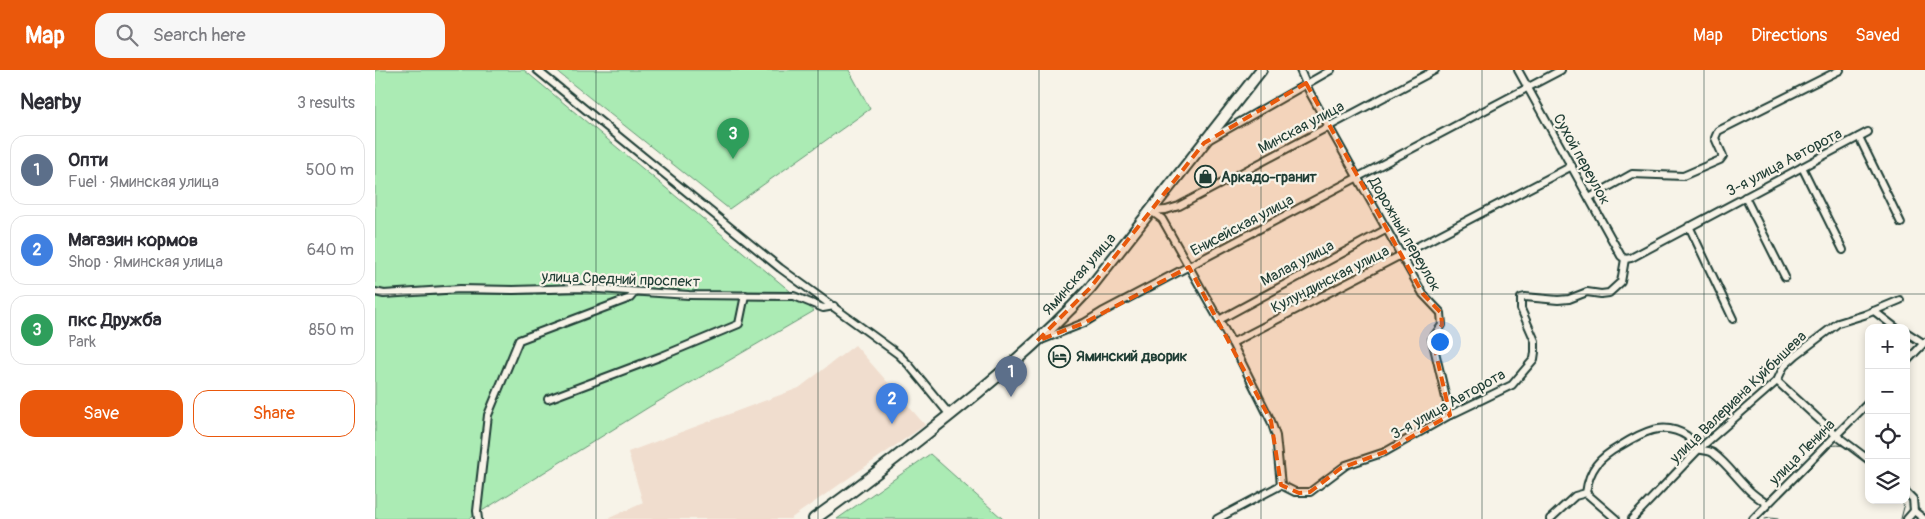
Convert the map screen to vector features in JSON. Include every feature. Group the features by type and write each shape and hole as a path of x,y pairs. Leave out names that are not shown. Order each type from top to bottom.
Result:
{"main road":[{"name":"Яминская улица","path":"814,519 879,472 950,415 1067,314 1090,288 1261,70"}],"street":[{"path":"537,70 781,268 898,354 950,415"},
{"name":"Дорожный переулок","path":"1300,70 1329,126 1423,294 1441,312 1441,325 1432,339 1450,415"},
{"path":"1204,143 1331,70"},
{"name":"Минская улица","path":"1150,211 1166,210 1179,206 1435,70"},
{"name":"Сухой переулок","path":"1518,70 1621,256 1625,259"},
{"name":"Енисейская улица","path":"1037,341 1084,323 1561,70"},
{"path":"1589,198 1632,174 1683,176 1721,160 1723,156 1715,138 1718,131 1840,70"},
{"name":"3-я улица Авторота","path":"1281,485 1295,492 1310,492 1346,465 1385,452 1450,415 1512,385 1533,358 1535,341 1521,309 1521,298 1558,300 1587,292 1609,293 1621,282 1625,259 1631,258 1868,132"},
{"path":"1859,137 1901,223"},
{"name":"Кулундинская улица","path":"1232,343 1572,166"},
{"path":"1803,167 1843,250"},
{"path":"1745,197 1785,277"},
{"path":"1150,211 1164,222 1232,343 1275,430 1281,485 1217,519"},
{"path":"1689,226 1733,319"},
{"name":"Малая улица","path":"1219,320 1387,229"},
{"name":"улица Средний проспект","path":"375,292 384,294 460,289 583,288 689,296 794,296 823,308 835,306"},
{"path":"478,519 477,511 488,415 519,340 629,298 635,292"},
{"path":"548,399 662,356 739,324 745,295"},
{"name":"улица Валериана Куйбышева","path":"1632,519 1699,449 1777,381 1784,366 1796,355 1838,323 1900,300"},
{"path":"1874,310 1891,324"},
{"path":"1910,334 1924,342 1910,358"},
{"path":"1777,381 1837,436 1868,459"},
{"name":"улица Ленина","path":"1753,519 1865,406"},
{"path":"1586,493 1586,486 1594,467 1607,454 1651,430 1663,428 1675,430 1689,437 1699,449 1708,450 1714,454 1748,490 1767,504"},
{"path":"1550,519 1575,496 1586,493"},
{"path":"1586,493 1617,519"},
{"path":"1910,496 1913,499 1915,511 1924,519"},
{"path":"1907,519 1915,511"}],"highlighted area":[{"path":"1306,83 1423,294 1441,313 1442,325 1432,336 1450,415 1385,452 1341,468 1310,492 1299,493 1281,485 1271,421 1189,267 1084,323 1037,341 1090,288 1204,143"}],"shaded area":[{"path":"855,345 925,425 790,519 607,519 643,503 628,452 799,388"}],"green space":[{"path":"375,70 524,70 814,311 649,407 469,519 375,519"},
{"path":"555,70 849,70 870,109 729,209"},
{"path":"930,454 1003,519 837,519"}],"tram line":[{"path":"1760,519 1828,447 1840,445 1850,449 1865,462"},
{"path":"1901,519 1904,507 1903,504"},
{"path":"1765,519 1778,519"}],"place":[{"name":"пкс Дружба","path":"733,159"},
{"name":"Аркадо-гранит","path":"1205,177"},
{"name":"Яминский дворик","path":"1060,356"},
{"name":"Опти","path":"1011,397"},
{"name":"Магазин кормов","path":"892,424"}]}
